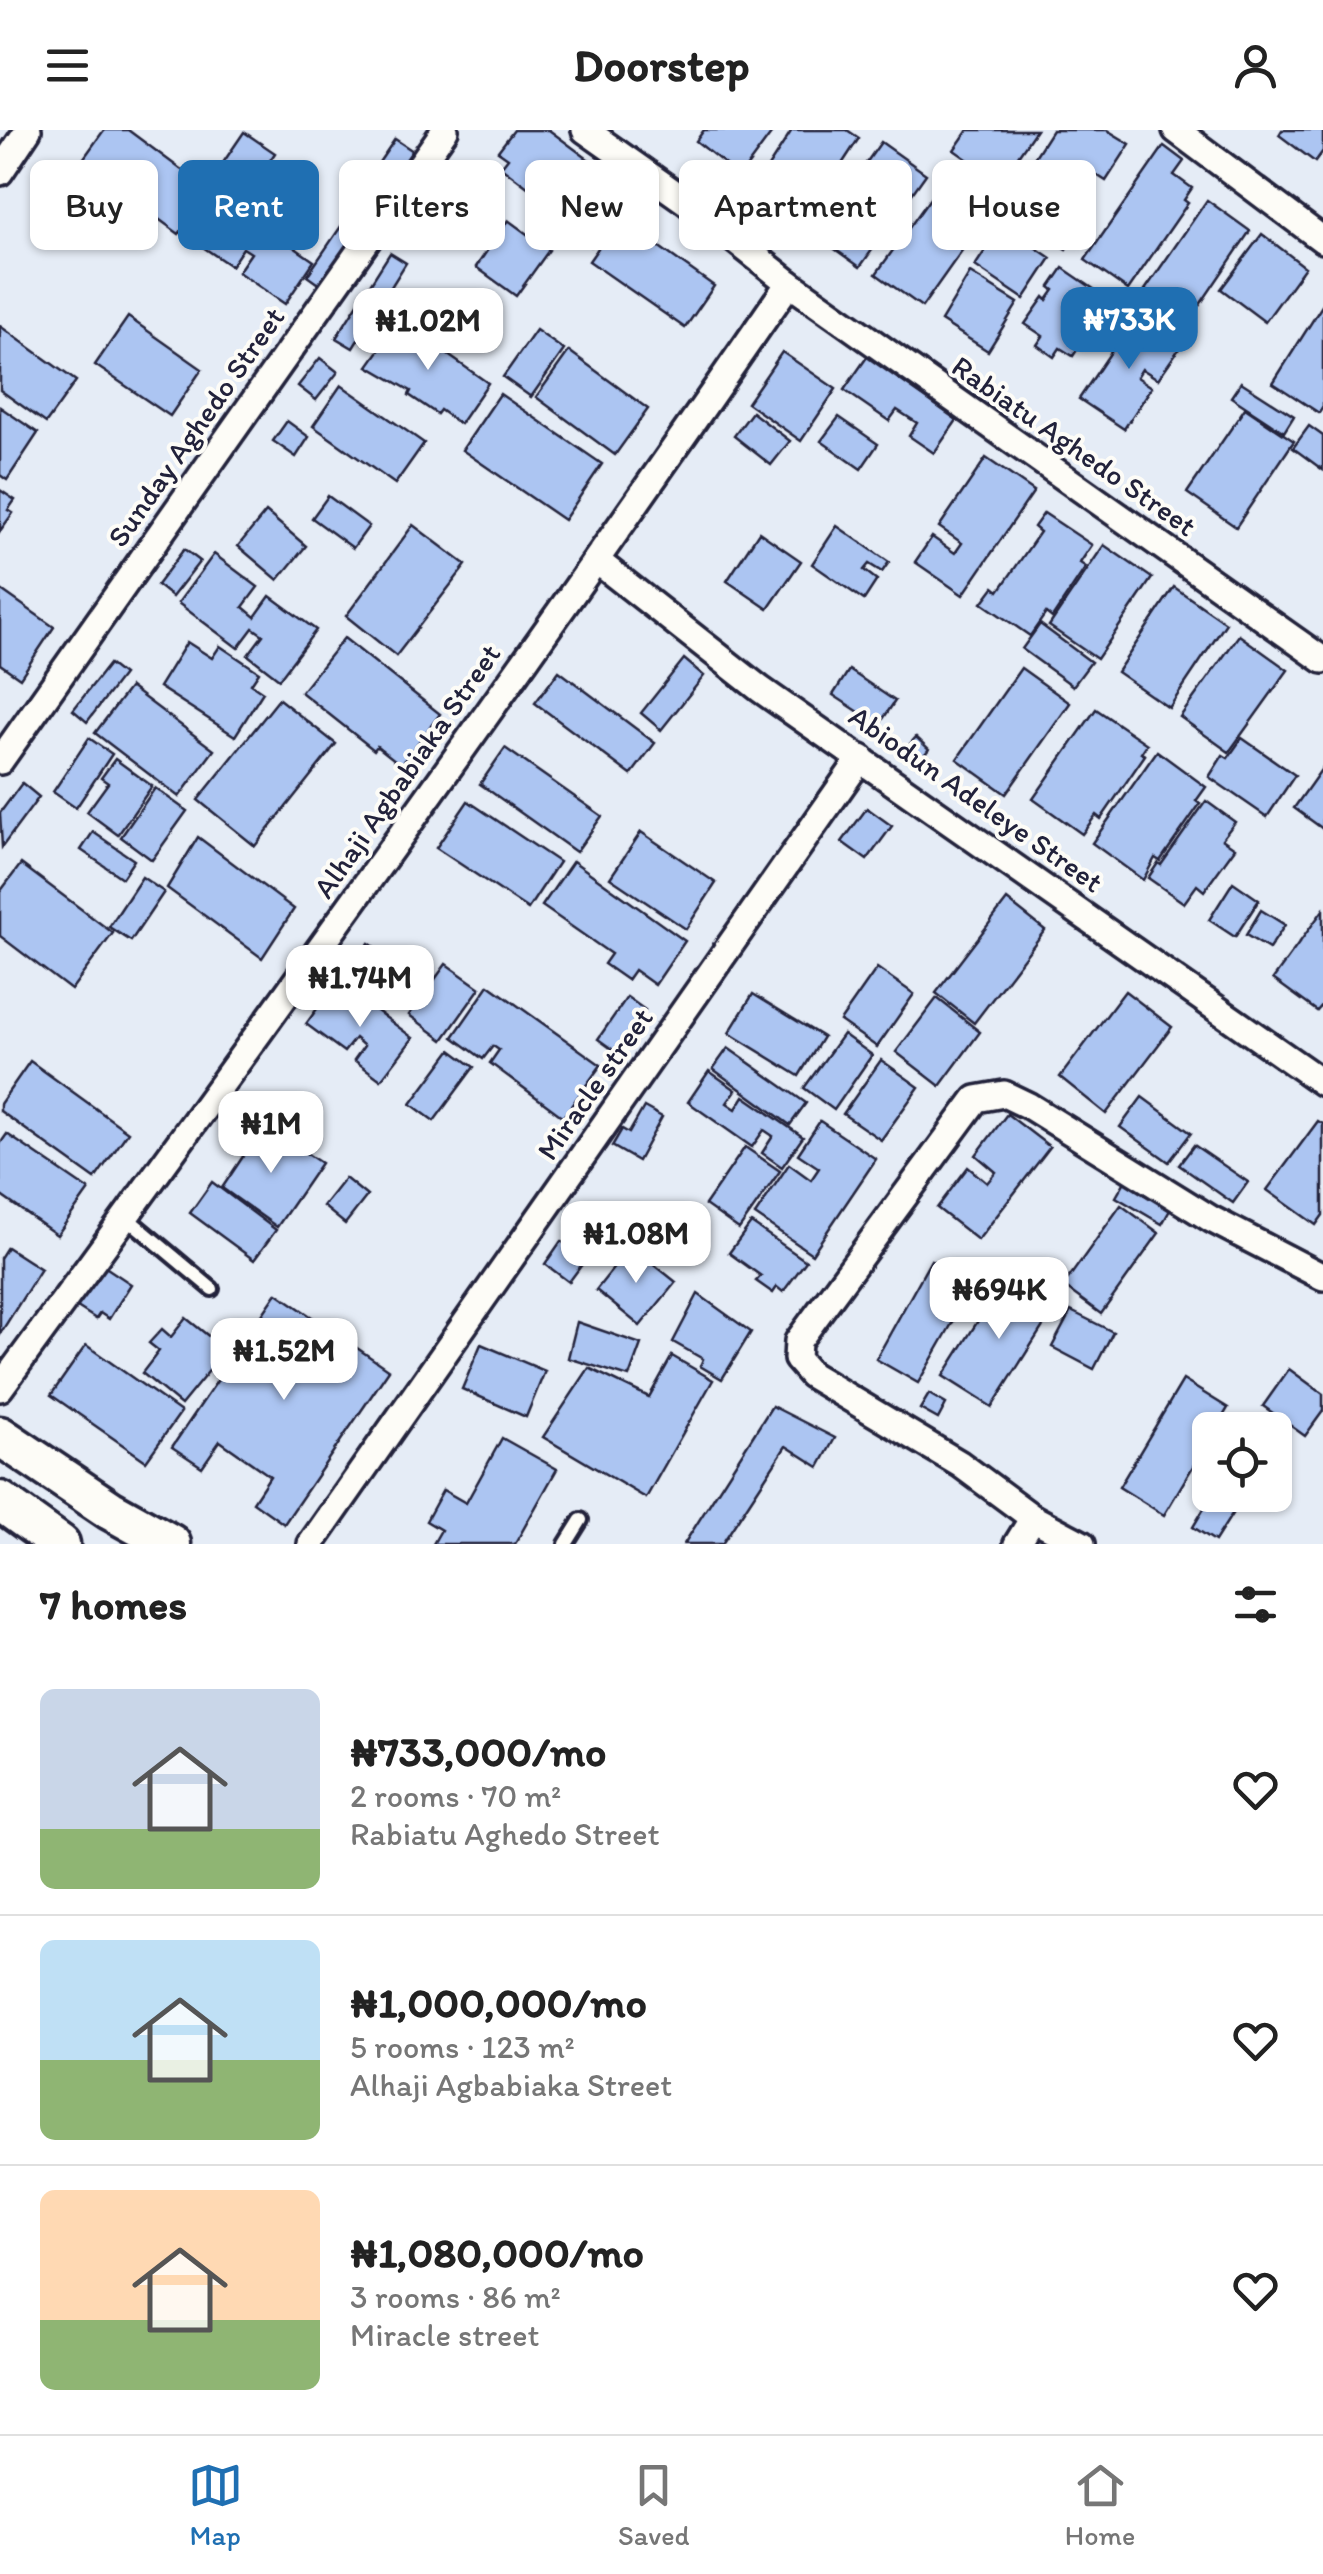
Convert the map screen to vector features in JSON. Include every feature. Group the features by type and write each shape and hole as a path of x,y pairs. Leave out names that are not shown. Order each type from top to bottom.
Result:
{"main road":[{"path":"0,1436 110,1510 171,1544"},
{"path":"0,1501 60,1544"}],"street":[{"name":"Sunday Aghedo Street","path":"0,761 445,130"},
{"name":"Rabiatu Aghedo Street","path":"585,130 686,202 789,284 1323,660"},
{"path":"1176,130 1323,240"},
{"name":"Alhaji Agbabiaka Street","path":"0,1388 597,561 789,284"},
{"name":"Abiodun Adeleye Street","path":"597,561 760,690 1323,1083"},
{"name":"Miracle street","path":"311,1544 862,758"},
{"path":"1082,1544 1033,1518 960,1464 811,1374 797,1359 798,1342 976,1099 1004,1094 1030,1106 1211,1219 1323,1277"},
{"path":"1018,1544 1033,1518"}],"lane":[{"path":"126,1217 212,1289"},
{"path":"566,1544 581,1520"}],"building":[{"path":"104,130 128,130 178,167 178,233 158,219 158,160 82,160"},
{"path":"514,130 549,130 588,159 525,160 525,185 505,170 508,158 498,151"},
{"path":"704,130 774,130 752,160 720,160 696,141"},
{"path":"792,130 847,130 859,138 845,160 773,160"},
{"path":"968,130 1036,130 1015,160 968,160 954,150"},
{"path":"1052,130 1107,130 1130,144 1106,181 1096,175 1096,160 1033,160"},
{"path":"1282,130 1323,130 1323,151 1315,162 1279,135"},
{"path":"244,132 275,153 270,160 225,160"},
{"path":"395,139 413,151 407,160 381,160"},
{"path":"881,142 906,160 868,160"},
{"path":"1164,146 1184,161 1174,175 1192,188 1184,200 1188,203 1128,290 1085,260 1096,250 1096,244"},
{"path":"912,164 926,174 912,194"},
{"path":"932,196 932,250 962,250 922,307 876,274 893,250 912,250 912,224"},
{"path":"1207,200 1250,231 1189,321 1145,290"},
{"path":"508,220 525,232 525,250 549,250 516,296 476,267 488,250 505,250"},
{"path":"339,229 339,250 346,250 321,286 307,276"},
{"path":"1262,234 1305,267 1265,322 1221,289"},
{"path":"659,247 714,286 685,328 589,261 597,250 659,250"},
{"path":"207,250 242,250 231,266"},
{"path":"246,250 298,250 314,261 285,304 238,272 251,253"},
{"path":"836,250 872,250 860,267"},
{"path":"986,250 1039,250 1051,258 1024,299 975,266"},
{"path":"390,253 406,263 353,348 336,338"},
{"path":"1063,268 1110,300 1073,356 1060,348 1054,357 1037,345 1043,336 1025,324 1044,297 1047,300 1054,290 1050,287"},
{"path":"970,273 1018,303 988,351 941,321"},
{"path":"1323,304 1323,407 1319,413 1273,383"},
{"path":"1136,315 1181,346 1158,379 1142,369 1137,377 1152,387 1124,429 1079,399"},
{"path":"128,317 202,369 170,416 95,365"},
{"path":"400,321 488,383 460,424 440,410 437,414 409,395 411,391 368,366"},
{"path":"0,326 76,381 46,423 0,390"},
{"path":"536,330 564,350 531,397 503,377"},
{"path":"569,351 648,409 615,455 536,397"},
{"path":"782,352 836,389 801,441 747,403"},
{"path":"867,357 957,420 934,453 909,436 917,423 897,410 889,421 844,390"},
{"path":"320,358 338,372 316,400 298,386"},
{"path":"1241,382 1294,416 1284,432 1231,397"},
{"path":"341,385 424,443 395,484 313,426"},
{"path":"500,394 602,464 564,520 462,450"},
{"path":"0,407 38,433 7,480 0,475"},
{"path":"1245,408 1294,441 1236,527 1187,493"},
{"path":"752,412 790,441 771,465 734,436"},
{"path":"839,417 878,444 861,469 821,441"},
{"path":"287,421 309,437 296,457 273,441"},
{"path":"1309,426 1323,436 1323,470 1293,448"},
{"path":"986,458 1034,491 963,595 915,562 932,537 955,553 962,543 939,527"},
{"path":"0,490 15,500 8,510 13,513 0,531"},
{"path":"328,496 369,526 353,548 312,518"},
{"path":"266,512 306,546 278,580 238,546"},
{"path":"1044,513 1092,545 1080,563 1086,567 1052,618 1046,613 1030,636 982,603 994,587 999,591 1040,532 1034,527"},
{"path":"413,525 466,565 396,656 346,616"},
{"path":"837,526 889,562 882,572 869,564 864,570 877,580 864,600 812,564"},
{"path":"759,532 801,561 768,609 727,581"},
{"path":"1104,545 1152,578 1097,659 1049,626"},
{"path":"184,549 200,561 172,597 157,585"},
{"path":"214,554 258,587 243,607 255,617 270,596 316,630 279,679 248,655 263,635 253,628 238,648 178,603"},
{"path":"1174,587 1226,623 1169,708 1117,672"},
{"path":"0,589 54,627 20,678 0,664"},
{"path":"1040,624 1091,662 1073,686 1022,649"},
{"path":"1239,635 1288,670 1229,752 1180,717"},
{"path":"344,638 440,714 401,765 377,746 374,750 301,692"},
{"path":"187,642 212,658 220,646 259,672 251,684 263,692 235,736 159,687"},
{"path":"684,659 704,676 661,730 641,713"},
{"path":"109,664 123,675 87,722 73,710"},
{"path":"1021,668 1070,703 1006,794 957,759"},
{"path":"849,670 895,701 879,725 833,695"},
{"path":"559,671 655,743 631,775 535,703"},
{"path":"130,687 214,750 179,797 95,733"},
{"path":"279,699 336,744 255,846 198,800"},
{"path":"1096,709 1147,744 1141,753 1145,755 1101,819 1096,815 1082,834 1033,799"},
{"path":"916,737 929,749 916,765 902,753"},
{"path":"89,738 112,754 76,808 53,792"},
{"path":"1242,738 1295,775 1267,817 1209,777 1223,755 1228,758"},
{"path":"505,748 602,816 576,852 480,784"},
{"path":"1157,751 1206,787 1196,801 1200,804 1160,861 1155,858 1143,880 1092,843"},
{"path":"115,759 152,786 118,835 87,812 108,783 101,778"},
{"path":"1323,767 1323,829 1294,808"},
{"path":"22,783 39,797 2,847 0,813"},
{"path":"155,788 187,811 152,860 121,837"},
{"path":"468,801 559,862 528,909 436,848"},
{"path":"1206,801 1235,822 1222,839 1235,848 1204,891 1197,885 1184,903 1148,878"},
{"path":"867,808 892,826 867,860 842,842"},
{"path":"93,832 134,860 122,878 81,850"},
{"path":"641,832 716,883 686,929 610,878"},
{"path":"198,837 294,909 262,958 167,888"},
{"path":"573,861 685,941 655,985 634,970 627,980 604,964 611,954 542,906"},
{"path":"21,864 113,933 71,990 0,936 0,892"},
{"path":"142,877 164,892 131,941 109,927"},
{"path":"1233,882 1259,900 1235,937 1209,920"},
{"path":"1007,900 1045,930 974,1023 936,993"},
{"path":"1261,910 1285,925 1269,949 1246,935"},
{"path":"1323,910 1323,1004 1317,1011 1273,979"},
{"path":"369,943 419,979 398,1009 348,973"},
{"path":"446,964 480,988 443,1040 409,1015"},
{"path":"877,968 914,994 877,1047 840,1021"},
{"path":"337,981 413,1038 381,1080 354,1060 364,1046 355,1038 344,1052 306,1024"},
{"path":"489,985 601,1065 563,1117 490,1063 499,1050 493,1046 483,1059 453,1037"},
{"path":"1125,991 1172,1027 1106,1114 1060,1077"},
{"path":"753,994 823,1037 799,1076 729,1033"},
{"path":"627,997 645,1010 616,1052 598,1039"},
{"path":"937,998 980,1032 940,1086 896,1052"},
{"path":"843,1034 872,1055 834,1110 804,1088"},
{"path":"728,1048 806,1103 790,1125 713,1069"},
{"path":"451,1050 474,1067 434,1121 411,1104"},
{"path":"881,1060 919,1087 881,1140 843,1114"},
{"path":"30,1061 128,1132 95,1179 0,1111 0,1104"},
{"path":"709,1071 736,1090 727,1103 736,1109 744,1096 803,1137 782,1167 762,1153 773,1136 764,1130 752,1147 688,1102"},
{"path":"1142,1097 1191,1133 1169,1162 1120,1127"},
{"path":"644,1107 662,1117 638,1161 612,1146 622,1129 629,1133"},
{"path":"1007,1114 1050,1147 978,1240 937,1208 968,1167 987,1183 996,1172 976,1155"},
{"path":"820,1121 876,1159 812,1254 755,1215 789,1164 811,1180 819,1168 798,1154"},
{"path":"1318,1121 1323,1124 1323,1215 1316,1225 1267,1190"},
{"path":"264,1125 321,1163 277,1227 222,1188"},
{"path":"7,1134 89,1190 57,1235 0,1195 0,1144"},
{"path":"1194,1145 1248,1182 1233,1203 1179,1165"},
{"path":"745,1147 780,1171 739,1229 705,1205"},
{"path":"1128,1176 1174,1203 1162,1224 1116,1197"},
{"path":"345,1178 367,1196 345,1224 323,1206"},
{"path":"212,1182 276,1230 254,1260 190,1213"},
{"path":"1121,1205 1159,1233 1101,1314 1063,1286"},
{"path":"751,1223 806,1261 783,1292 777,1287 773,1293 756,1281 761,1276 729,1253"},
{"path":"561,1241 586,1259 569,1282 545,1264"},
{"path":"631,1246 676,1282 640,1326 596,1290"},
{"path":"7,1247 41,1269 0,1334 0,1258"},
{"path":"931,1260 974,1285 918,1383 876,1359"},
{"path":"98,1262 131,1284 109,1319 100,1313 96,1319 71,1303"},
{"path":"1005,1278 1054,1309 992,1407 943,1376"},
{"path":"277,1293 389,1370 284,1524 253,1502 270,1476 220,1441 202,1467 172,1447"},
{"path":"698,1294 751,1332 722,1379 700,1366 703,1359 673,1342"},
{"path":"1071,1311 1113,1332 1094,1369 1052,1347"},
{"path":"186,1318 226,1350 181,1405 142,1373 159,1351 149,1343 162,1329 171,1337"},
{"path":"577,1322 641,1344 629,1377 568,1358"},
{"path":"481,1344 545,1371 526,1417 462,1389"},
{"path":"86,1345 181,1412 146,1461 51,1395"},
{"path":"672,1356 713,1380 646,1498 543,1437 589,1368 649,1397"},
{"path":"1289,1369 1323,1394 1323,1411 1305,1436 1292,1427 1292,1412 1271,1412 1263,1406"},
{"path":"1183,1380 1228,1408 1226,1412 1192,1412 1192,1468 1164,1515 1119,1487"},
{"path":"929,1394 946,1404 938,1419 920,1409"},
{"path":"772,1406 835,1438 819,1467 786,1446 722,1544 684,1544"},
{"path":"502,1438 557,1469 515,1544 433,1544 441,1530 426,1521 443,1490 466,1503"},
{"path":"1202,1512 1233,1512 1215,1541 1193,1527"}]}
